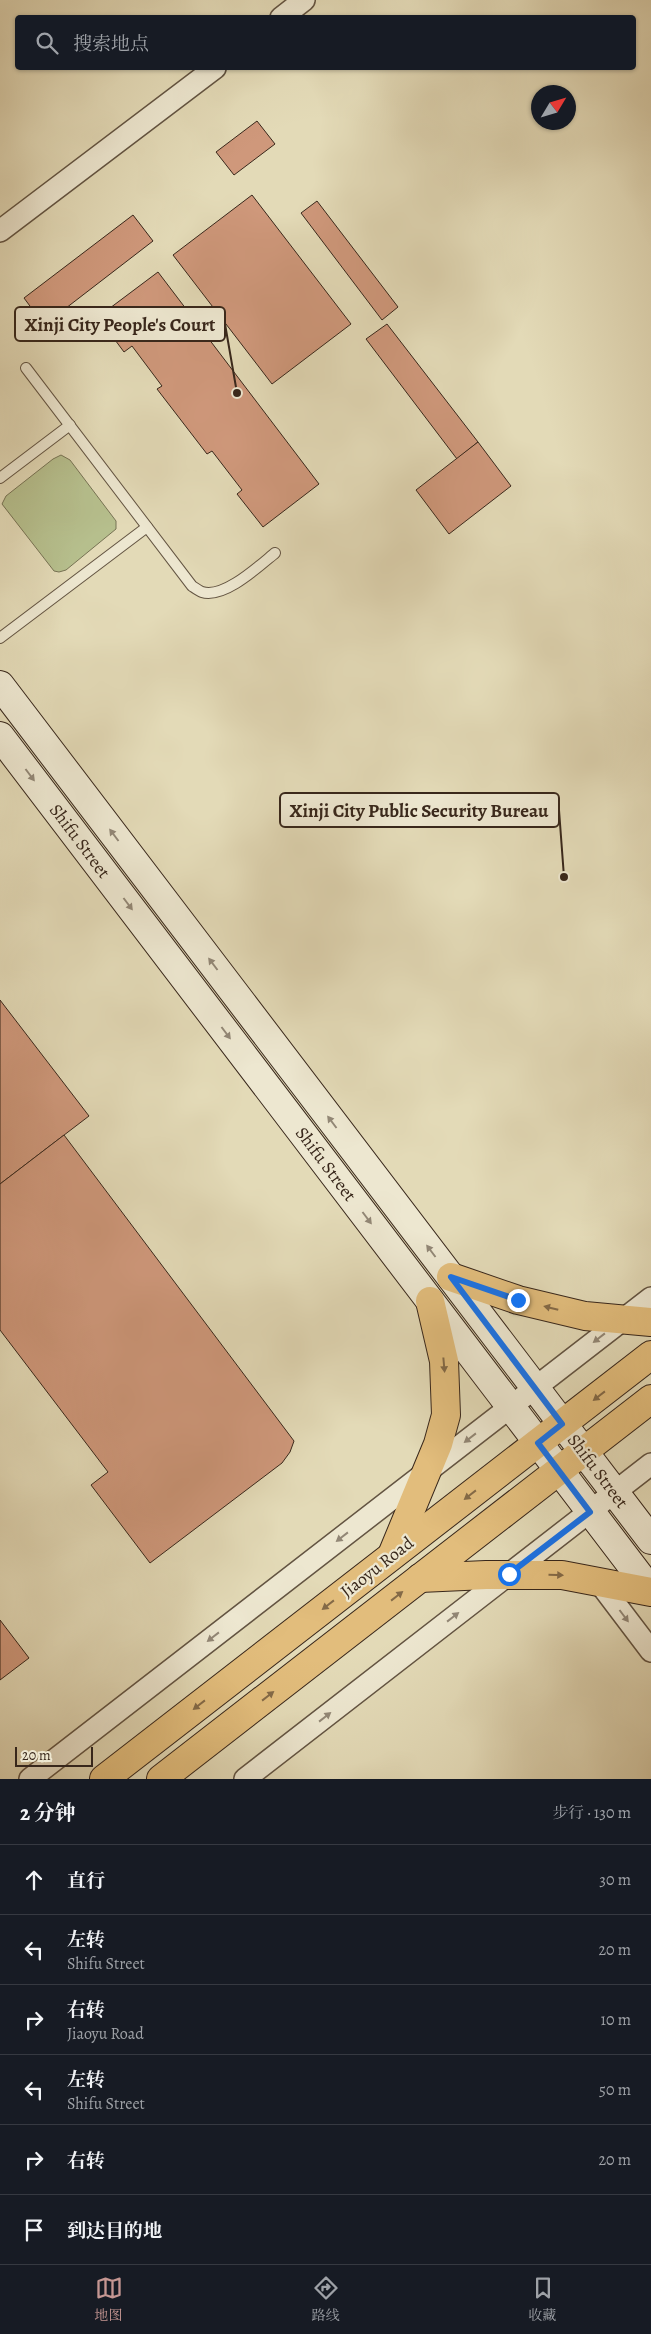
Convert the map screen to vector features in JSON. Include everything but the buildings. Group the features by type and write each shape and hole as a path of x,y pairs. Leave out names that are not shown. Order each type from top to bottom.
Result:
{"main road":[{"name":"Shifu Street","path":"0,685 651,1540"},
{"name":"Shifu Street","path":"0,736 651,1592"},
{"path":"451,1277 518,1300 585,1316 651,1322"},
{"path":"392,1556 438,1444 446,1415 444,1361 430,1301"},
{"name":"Jiaoyu Road","path":"104,1779 651,1355"},
{"name":"Jiaoyu Road","path":"161,1779 651,1399"},
{"path":"420,1578 562,1574 651,1592"}],"street":[{"path":"285,15 304,0"},
{"path":"0,231 212,70"},
{"path":"30,1779 651,1298"},
{"path":"245,1779 651,1464"},
{"path":"598,1581 651,1651"}],"lane":[{"path":"26,368 192,586 203,592 216,592 238,582 275,553"},
{"path":"0,478 70,425"},
{"path":"0,638 147,527"}],"green space":[{"path":"61,455 70,460 116,521 116,529 66,570 59,572 54,571 2,504 6,496 53,459"}],"place":[{"name":"Xinji City People's Court","path":"237,393"},
{"name":"Xinji City Public Security Bureau","path":"564,877"}],"route":[{"path":"509,1574 590,1512 538,1443 562,1424 451,1277 518,1300"}]}
